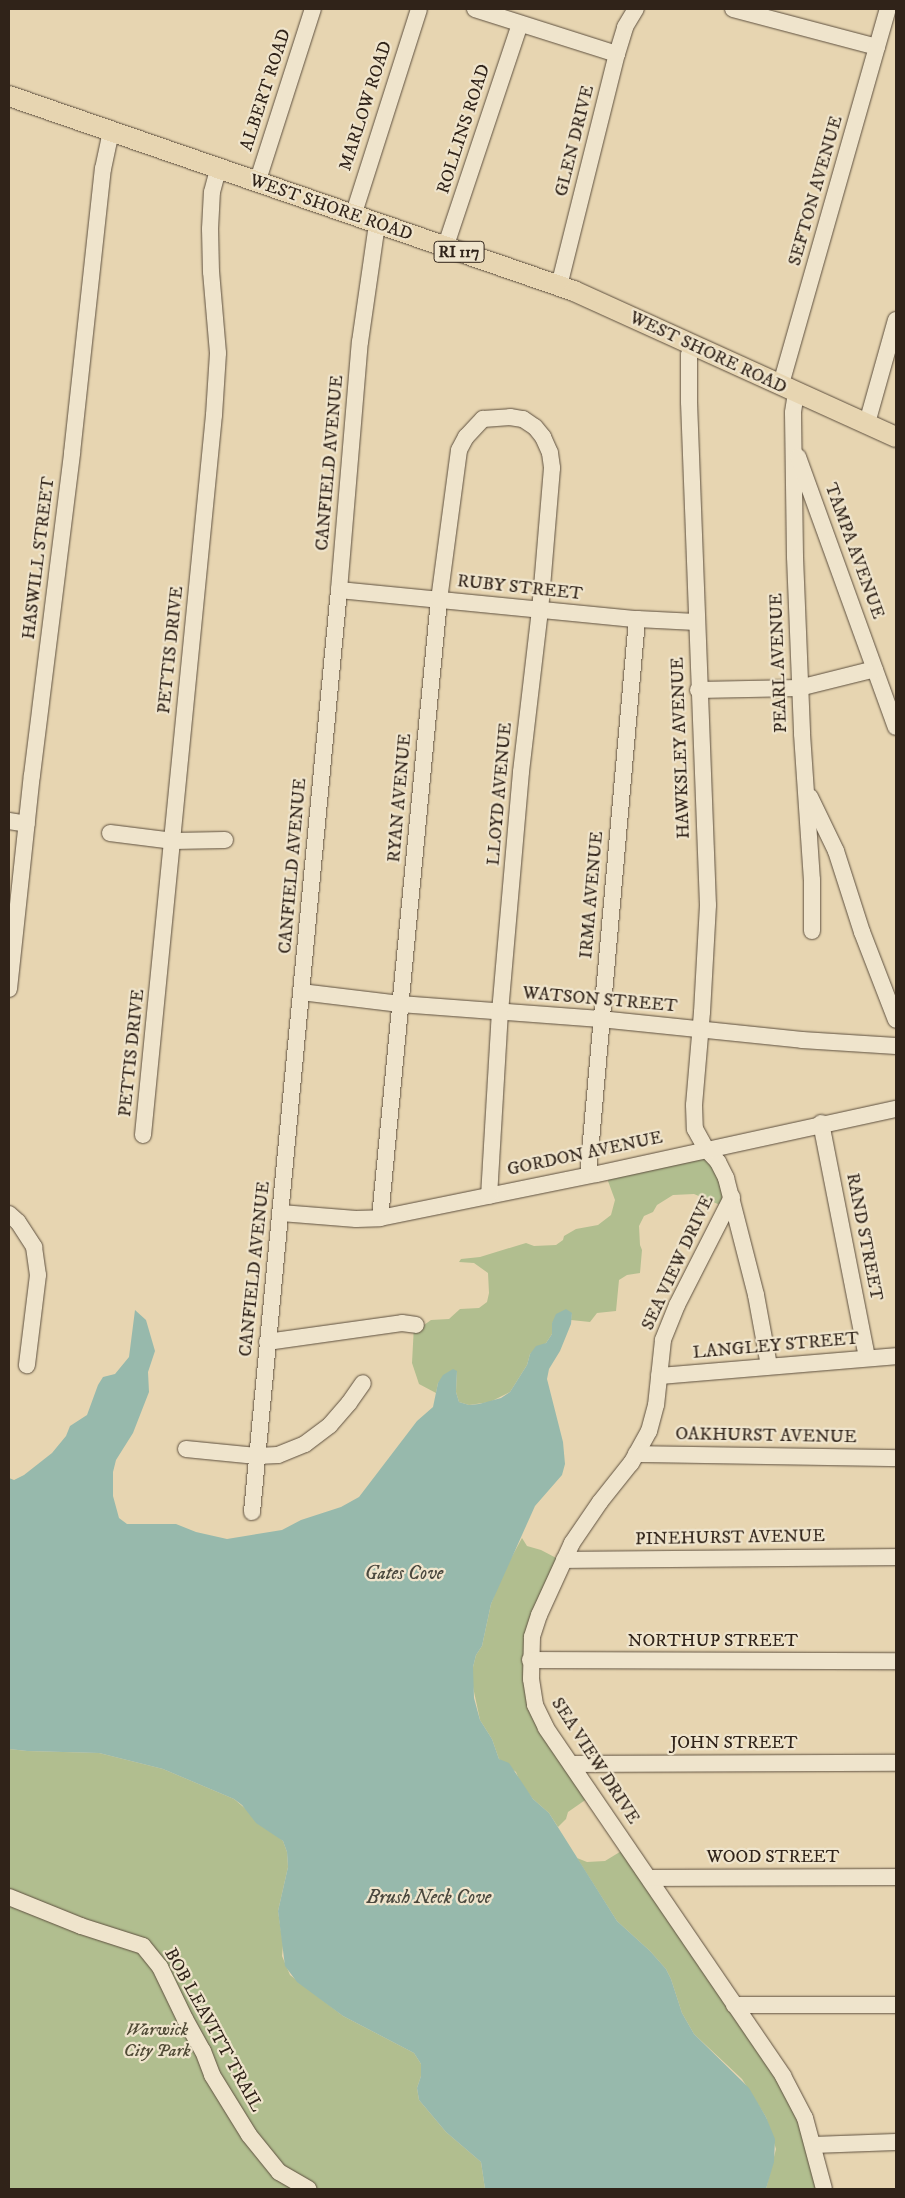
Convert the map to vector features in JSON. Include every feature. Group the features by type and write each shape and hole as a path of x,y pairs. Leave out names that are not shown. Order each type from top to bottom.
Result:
{"main road":[{"name":"WEST SHORE ROAD","path":"9,96 218,170 559,286 694,344 789,389 896,436"}],"street":[{"name":"ALBERT ROAD","path":"257,183 313,9"},
{"name":"MARLOW ROAD","path":"353,216 419,9"},
{"path":"474,9 617,54"},
{"name":"GLEN DRIVE","path":"559,286 617,54 625,27 636,9"},
{"path":"733,9 877,47"},
{"name":"SEFTON AVENUE","path":"789,389 888,9"},
{"name":"ROLLINS ROAD","path":"445,248 520,24"},
{"name":"HASWILL STREET","path":"9,989 26,824 72,453 102,169 111,132"},
{"name":"PETTIS DRIVE","path":"143,1134 216,397 218,353 211,272 210,230 212,192 218,170"},
{"name":"CANFIELD AVENUE","path":"252,1512 340,590 360,342 378,224"},
{"path":"867,423 896,320"},
{"name":"HAWKSLEY AVENUE","path":"694,344 689,355 689,402 698,690 708,905 694,1105 695,1128 706,1149 723,1170 732,1196 756,1295 769,1366"},
{"name":"PEARL AVENUE","path":"789,389 794,446 799,688 812,880 812,931"},
{"name":"RYAN AVENUE","path":"380,1218 439,600 459,450 466,437 483,419 511,417"},
{"name":"LLOYD AVENUE","path":"489,1196 500,1011 521,772 540,610 552,468 550,452 543,437 523,419 511,417"},
{"name":"TAMPA AVENUE","path":"794,446 896,727"},
{"name":"RUBY STREET","path":"340,590 637,619 696,622"},
{"name":"IRMA AVENUE","path":"588,1175 600,1020 637,619"},
{"path":"698,690 799,688 876,669"},
{"path":"806,789 836,851 862,932 896,1020"},
{"path":"9,821 26,824"},
{"path":"110,833 172,841 225,840"},
{"name":"WATSON STREET","path":"301,992 400,1004 500,1011 802,1040 896,1046"},
{"name":"GORDON AVENUE","path":"281,1213 356,1219 380,1218 588,1175 821,1123 896,1109"},
{"name":"RAND STREET","path":"821,1123 867,1358"},
{"name":"SEA VIEW DRIVE","path":"732,1196 666,1332 660,1355 659,1376 649,1431 636,1454 600,1502 564,1560 539,1615 532,1637 530,1660 534,1706 546,1728 766,2050 795,2098 805,2118 824,2189"},
{"path":"9,1214 18,1222 34,1247 38,1275 27,1366"},
{"path":"267,1342 402,1323 416,1325"},
{"name":"LANGLEY STREET","path":"659,1376 896,1356"},
{"path":"186,1449 257,1456 278,1455 305,1444 330,1425 350,1403 363,1383"},
{"name":"OAKHURST AVENUE","path":"636,1454 896,1458"},
{"name":"PINEHURST AVENUE","path":"564,1560 896,1557"},
{"name":"NORTHUP STREET","path":"530,1660 896,1661"},
{"name":"JOHN STREET","path":"571,1764 896,1763"},
{"name":"WOOD STREET","path":"649,1878 896,1877"},
{"name":"BOB LEAVITT TRAIL","path":"9,1897 81,1926 143,1946 160,1967 203,2051 212,2075 249,2135 280,2172 308,2189"},
{"path":"734,2005 896,2005"},
{"path":"813,2144 896,2142"}],"green space":[{"path":"707,1147 720,1161 725,1207 694,1194 673,1195 657,1205 653,1212 644,1216 639,1226 642,1250 640,1273 627,1275 619,1280 616,1311 597,1313 590,1322 571,1320 572,1313 552,1323 552,1334 546,1343 530,1354 527,1365 510,1392 490,1402 469,1405 459,1402 456,1392 457,1371 438,1383 436,1393 419,1384 412,1363 414,1325 424,1325 431,1320 449,1319 460,1309 479,1308 487,1302 489,1293 488,1273 474,1263 459,1262 461,1259 480,1257 526,1243 534,1246 556,1245 563,1240 564,1236 576,1229 598,1225 611,1215 615,1200 608,1181 610,1170"},
{"path":"522,1538 527,1546 541,1550 562,1561 539,1613 534,1704 591,1796 568,1812 566,1819 558,1827 549,1813 533,1799 520,1782 516,1772 499,1759 492,1739 480,1720 473,1687 473,1667 476,1655 482,1646 491,1604 503,1573"},
{"name":"Warwick City Park","path":"9,1749 99,1753 163,1769 234,1799 283,1841 287,1852 288,1867 278,1911 283,1945 282,1956 290,1975 343,2016 414,2053 421,2064 421,2076 417,2088 419,2100 446,2132 481,2162 485,2189 9,2189"},
{"path":"628,1847 774,2060 825,2189 766,2189 776,2149 766,2117 742,2079 694,2034 682,2013 666,1969 650,1951 617,1921 577,1858 587,1862 605,1861"}],"water":[{"name":"Brush Neck Cove","path":"566,1309 572,1313 571,1324 560,1351 549,1369 547,1379 563,1442 565,1464 562,1475 535,1506 491,1604 482,1646 476,1655 473,1667 474,1698 480,1720 492,1739 499,1759 509,1763 533,1799 549,1813 617,1921 650,1951 666,1969 682,2013 694,2034 749,2088 766,2117 775,2139 774,2162 766,2189 485,2189 481,2162 446,2132 419,2100 417,2088 421,2076 421,2064 414,2053 343,2016 297,1982 285,1966 278,1911 288,1867 287,1852 283,1841 256,1823 242,1805 234,1799 163,1769 99,1753 9,1749 9,1478 14,1480 24,1475 52,1453 66,1436 70,1426 87,1415 98,1385 103,1377 115,1374 129,1357 135,1310 146,1320 155,1351 148,1372 149,1392 133,1433 116,1460 113,1472 113,1496 119,1518 127,1524 176,1524 196,1532 227,1539 282,1530 301,1520 341,1507 359,1497 417,1421 433,1407 438,1383 443,1375 453,1369 457,1371 456,1392 459,1402 469,1405 501,1398 510,1392 527,1365 530,1354 536,1346 546,1343 552,1334 552,1323 556,1314"}],"water label":[{"name":"Gates Cove","path":"404,1574"}]}
